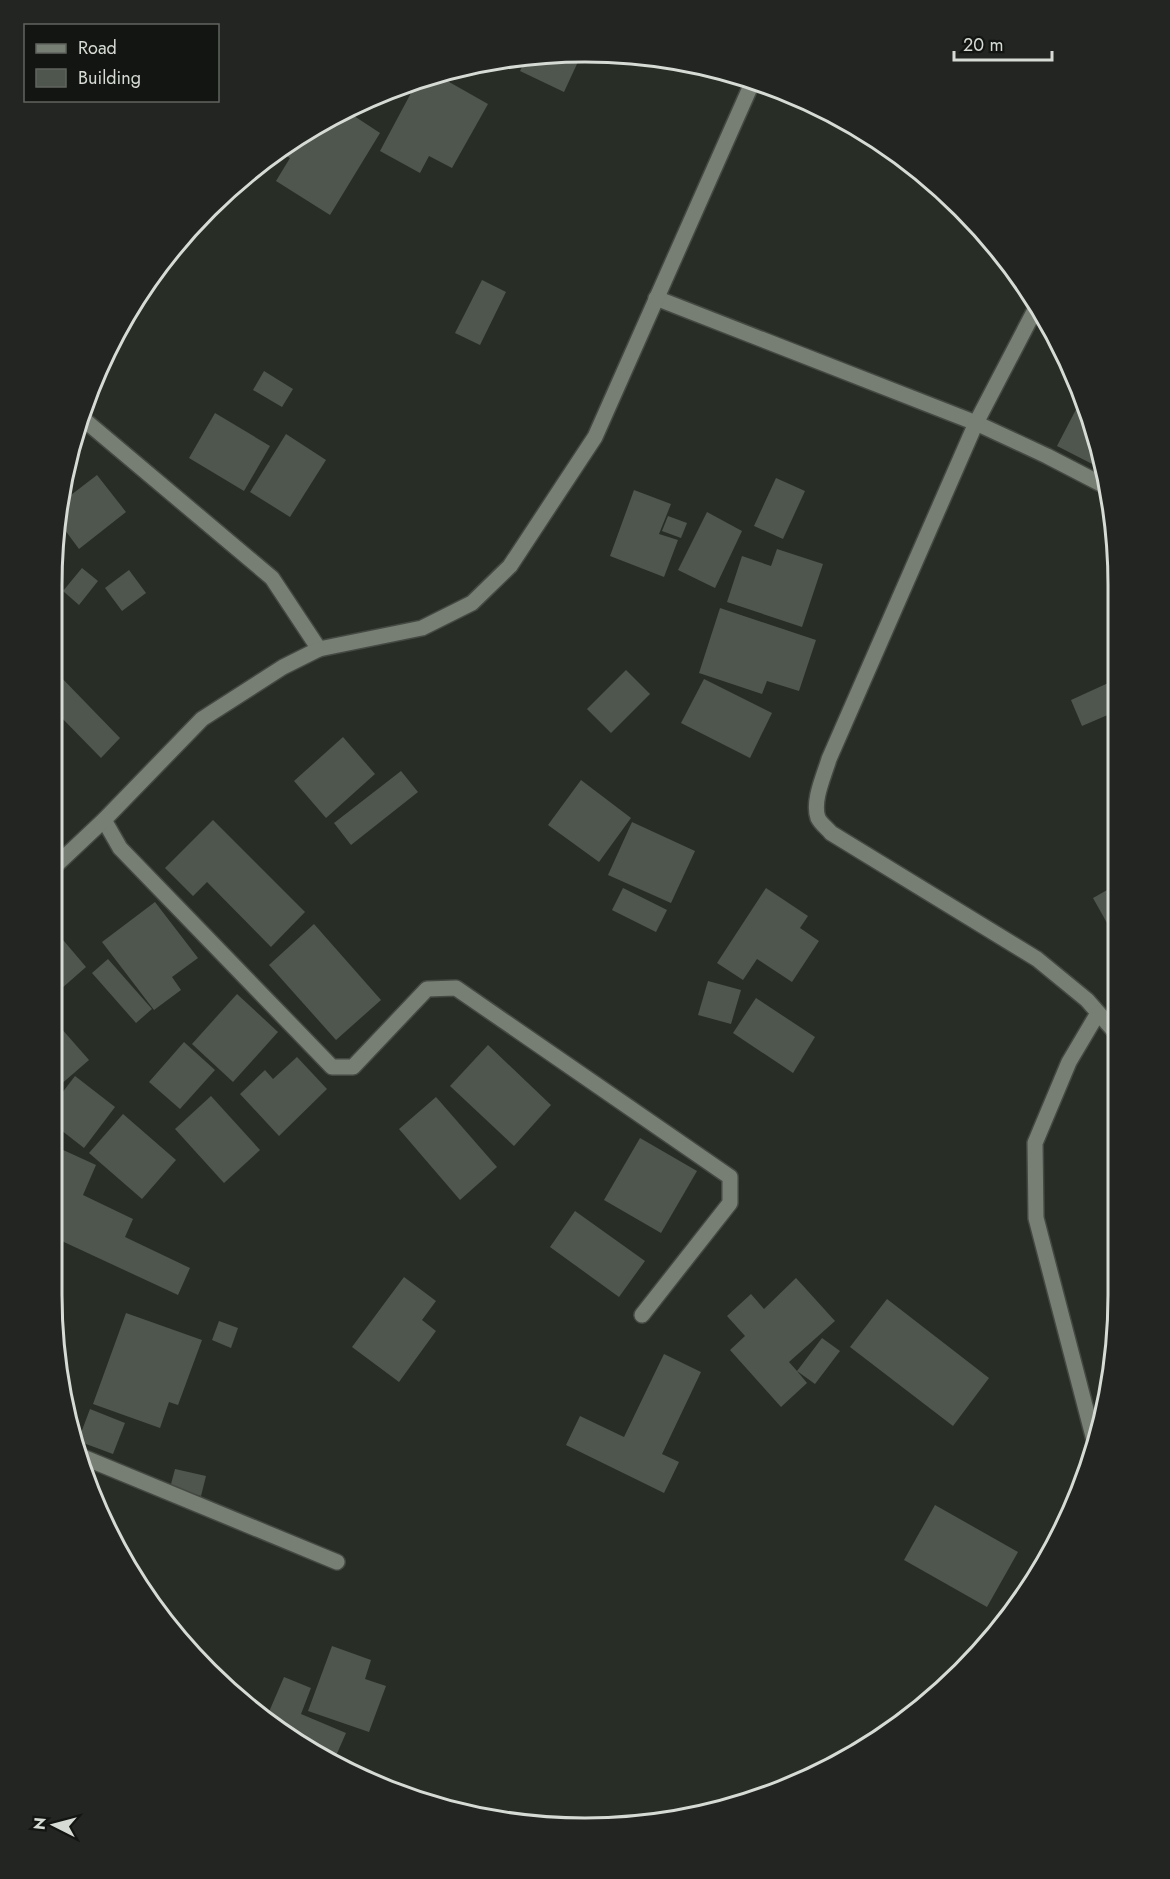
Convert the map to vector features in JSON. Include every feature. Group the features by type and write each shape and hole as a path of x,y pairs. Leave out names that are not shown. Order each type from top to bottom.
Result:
{"street":[{"path":"62,860 202,719 283,668 319,649 339,643 422,628 472,603 510,566 595,437 750,88"},
{"path":"656,298 976,423 1098,482"},
{"path":"1033,314 976,423 829,759 817,800 816,812 819,820 831,833 1037,959 1087,1000 1108,1024"},
{"path":"87,422 272,578 319,649"},
{"path":"104,820 120,848 332,1067 353,1067 427,989 456,988 730,1177 730,1203 642,1315"},
{"path":"1091,1429 1036,1218 1035,1143 1069,1062 1098,1013"},
{"path":"88,1459 337,1562"}],"building":[{"path":"578,62 564,92 520,71 523,65"},
{"path":"446,80 488,104 452,168 429,156 420,173 380,151 412,91"},
{"path":"353,115 380,133 330,215 276,181 290,158 286,156"},
{"path":"482,280 506,292 480,345 455,333"},
{"path":"264,371 293,389 282,407 253,390"},
{"path":"1077,407 1094,465 1057,446"},
{"path":"215,413 270,446 244,491 189,458"},
{"path":"286,434 326,460 290,517 250,492"},
{"path":"97,475 126,512 79,549 65,530 70,496"},
{"path":"776,478 805,491 783,539 754,526"},
{"path":"634,490 671,504 659,534 678,540 664,577 610,556"},
{"path":"707,512 742,531 715,588 678,570"},
{"path":"668,516 687,523 681,538 662,531"},
{"path":"777,549 823,564 802,627 727,602 742,556 771,566"},
{"path":"82,568 98,581 79,605 63,591"},
{"path":"129,570 146,593 122,611 105,588"},
{"path":"720,608 816,640 799,691 767,681 762,694 699,673"},
{"path":"626,670 650,694 611,733 587,709"},
{"path":"62,678 120,738 101,758 62,718"},
{"path":"704,679 772,713 750,758 681,723"},
{"path":"1108,683 1108,715 1082,726 1071,700"},
{"path":"343,737 375,774 326,818 294,781"},
{"path":"401,771 418,792 351,845 334,823"},
{"path":"581,780 631,818 599,862 548,825"},
{"path":"213,820 305,912 271,947 207,882 193,896 165,868"},
{"path":"632,822 695,851 671,903 608,875"},
{"path":"623,888 667,910 656,932 612,910"},
{"path":"766,888 808,916 800,928 819,941 792,982 757,959 743,980 717,963"},
{"path":"1108,890 1108,925 1093,898"},
{"path":"155,902 198,958 172,977 181,990 154,1010 102,942"},
{"path":"314,924 381,1000 336,1040 269,965"},
{"path":"62,939 86,967 62,988"},
{"path":"108,959 152,1009 136,1023 92,973"},
{"path":"708,981 741,990 731,1024 698,1015"},
{"path":"237,994 278,1032 233,1082 192,1044"},
{"path":"756,998 815,1037 793,1073 733,1033"},
{"path":"62,1029 89,1060 62,1083"},
{"path":"184,1042 215,1070 180,1109 149,1082"},
{"path":"488,1045 551,1105 514,1146 450,1086"},
{"path":"297,1057 327,1089 279,1136 240,1094 265,1070 273,1079"},
{"path":"75,1076 115,1107 84,1148 62,1131 62,1093"},
{"path":"211,1096 260,1150 224,1183 175,1129"},
{"path":"436,1097 497,1167 460,1200 399,1129"},
{"path":"123,1114 176,1160 142,1199 89,1153"},
{"path":"640,1138 697,1171 661,1233 604,1200"},
{"path":"62,1149 96,1165 83,1195 133,1219 125,1237 190,1268 178,1295 62,1241"},
{"path":"575,1211 645,1261 619,1297 550,1247"},
{"path":"404,1277 436,1301 422,1320 436,1331 399,1382 352,1347"},
{"path":"796,1278 835,1321 789,1362 807,1383 781,1407 730,1350 745,1336 727,1316 751,1294 764,1309"},
{"path":"887,1299 989,1378 953,1426 850,1347"},
{"path":"126,1313 202,1340 178,1405 169,1402 160,1428 93,1404"},
{"path":"219,1321 238,1328 231,1348 212,1340"},
{"path":"822,1338 840,1351 815,1384 797,1371"},
{"path":"664,1354 701,1372 662,1454 679,1462 664,1493 566,1445 580,1416 624,1437"},
{"path":"90,1409 125,1423 113,1454 83,1443 81,1434"},
{"path":"175,1469 206,1476 201,1496 170,1488"},
{"path":"935,1505 1018,1552 987,1607 904,1560"},
{"path":"332,1646 371,1660 365,1679 386,1686 369,1732 308,1711"},
{"path":"284,1677 311,1688 301,1714 346,1733 336,1755 294,1729 269,1711"}]}
